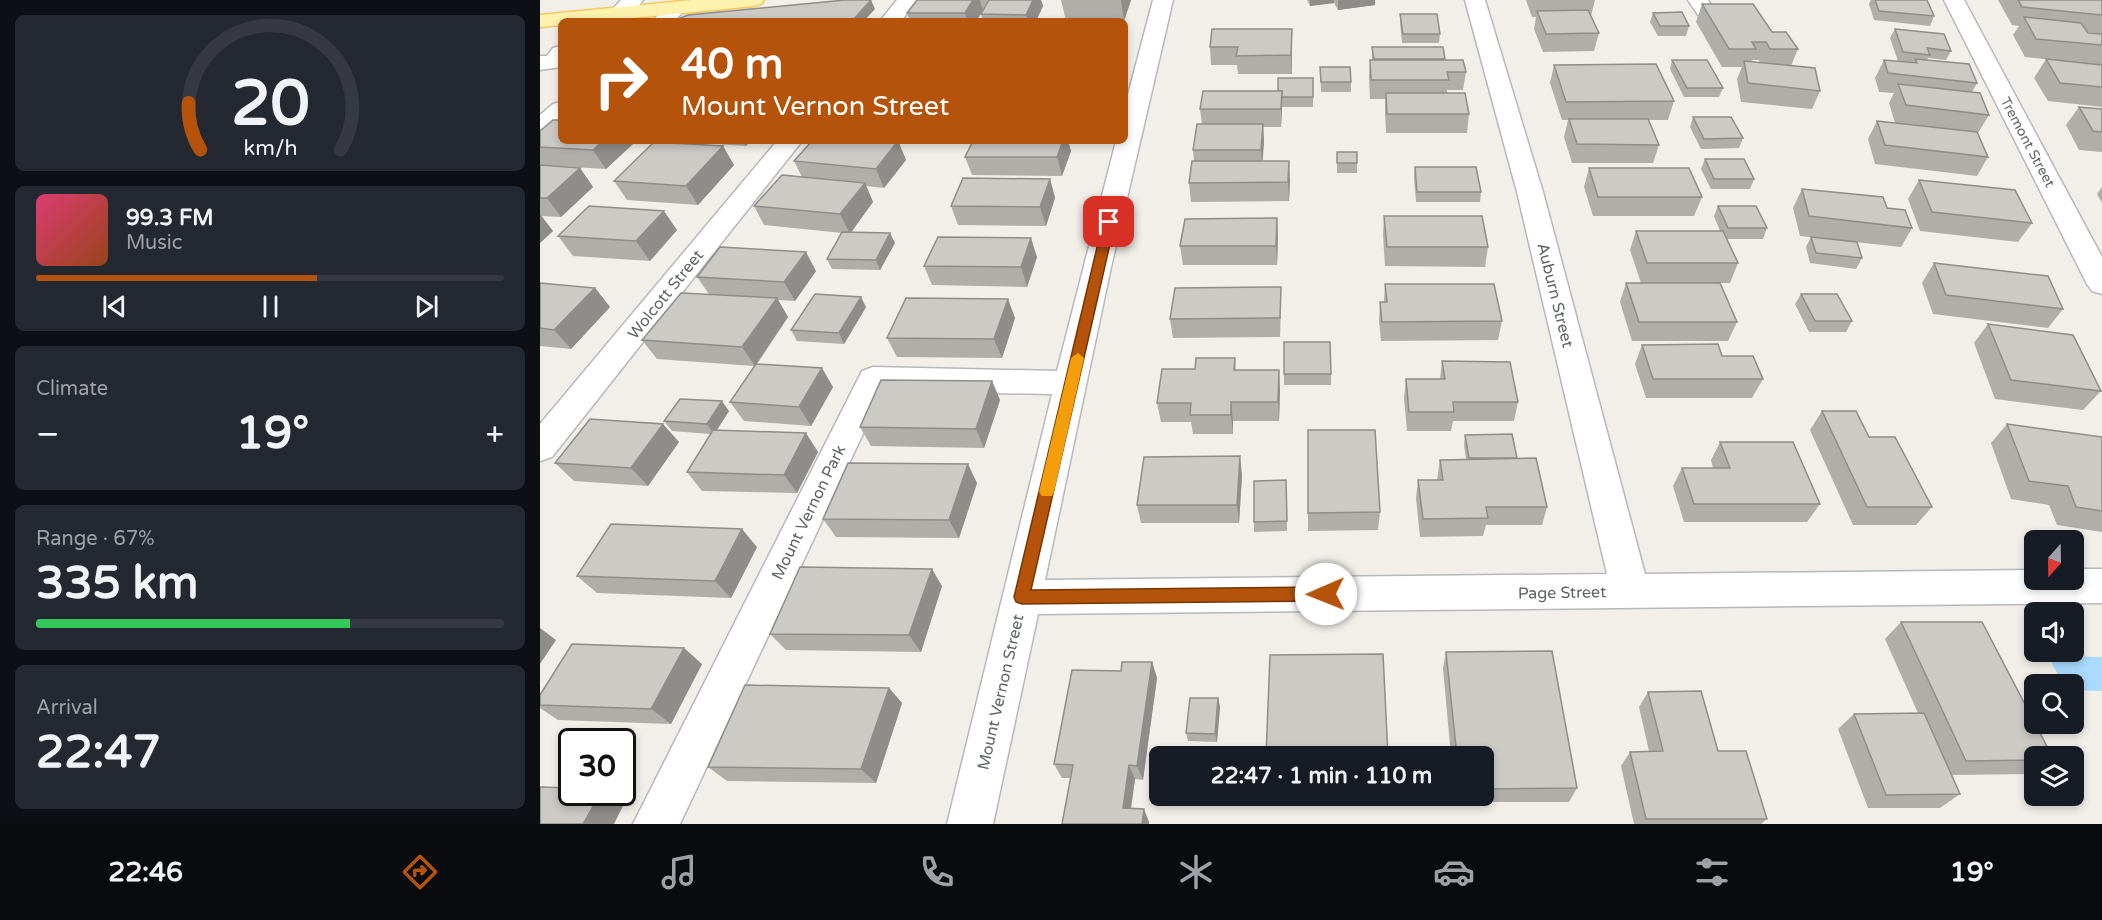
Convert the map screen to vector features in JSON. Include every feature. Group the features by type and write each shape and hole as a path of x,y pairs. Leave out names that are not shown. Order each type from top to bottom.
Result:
{"main road":[{"path":"591,18 626,7 669,14 754,0"},
{"path":"540,21 558,20"}],"street":[{"path":"893,18 908,0"},
{"name":"Mount Vernon Street","path":"1128,144 1163,0"},
{"name":"Auburn Street","path":"1475,0 1530,192 1630,591"},
{"name":"Tremont Street","path":"1954,0 2090,238 2102,284"},
{"path":"540,63 554,62 558,57"},
{"path":"540,127 558,112"},
{"name":"Wolcott Street","path":"540,448 788,144"},
{"name":"Mount Vernon Street","path":"970,824 1128,144"},
{"name":"Mount Vernon Park","path":"657,824 873,379 1072,383"},
{"name":"Page Street","path":"1022,597 2102,586"}],"water":[{"path":"2084,657 2102,657 2102,691 2084,690 2084,674 2058,674 2051,662 2084,662"}],"building":[{"path":"845,0 871,0 855,18 680,18 688,15"},
{"path":"917,0 973,0 965,13 907,13"},
{"path":"989,0 1033,0 1026,15 981,14"},
{"path":"1875,0 1927,0 1934,16 1879,11"},
{"path":"2018,0 2102,0 2102,15 2022,7"},
{"path":"1702,4 1753,4 1772,32 1786,32 1798,49 1770,49 1766,42 1752,42 1756,49 1729,49"},
{"path":"1588,10 1599,33 1546,34 1537,11"},
{"path":"1682,12 1689,26 1660,26 1653,13"},
{"path":"1400,14 1437,14 1440,34 1403,34"},
{"path":"2024,17 2081,23 2088,33 2102,34 2102,45 2036,39"},
{"path":"1212,29 1292,29 1291,55 1236,56 1238,47 1210,47"},
{"path":"1895,29 1944,34 1951,51 1927,48 1930,55 1903,52"},
{"path":"1372,47 1443,47 1445,59 1374,59"},
{"path":"1915,59 1969,64 1977,83 1888,73 1884,60 1917,63"},
{"path":"2046,59 2102,65 2102,87 2060,83"},
{"path":"1370,60 1463,60 1466,72 1447,72 1449,80 1371,80"},
{"path":"1672,60 1707,60 1723,88 1687,88"},
{"path":"1744,61 1815,68 1820,91 1748,83"},
{"path":"1656,64 1674,101 1566,102 1554,65"},
{"path":"1320,67 1350,67 1351,82 1321,82"},
{"path":"1278,78 1313,78 1313,97 1282,97 1282,91 1278,91"},
{"path":"1898,84 1980,93 1989,115 1906,105"},
{"path":"1203,91 1282,91 1281,109 1200,109"},
{"path":"1386,93 1465,93 1469,114 1387,114"},
{"path":"2079,107 2102,109 2102,132 2093,131"},
{"path":"1693,117 1731,117 1743,138 1704,139"},
{"path":"1569,119 1648,119 1659,145 1577,144"},
{"path":"553,120 558,120 558,144 600,144 593,150 540,147 540,131"},
{"path":"1877,121 1977,132 1988,157 1885,145"},
{"path":"1197,124 1263,124 1261,150 1193,150"},
{"path":"652,144 723,146 686,186 614,181"},
{"path":"809,144 896,144 876,169 794,161"},
{"path":"972,144 1062,144 1057,157 965,157"},
{"path":"1337,152 1357,152 1357,163 1337,163"},
{"path":"1705,159 1744,159 1754,179 1714,179"},
{"path":"1192,161 1289,161 1288,182 1189,183"},
{"path":"540,165 580,168 547,198 540,198"},
{"path":"1415,167 1476,167 1481,192 1417,192"},
{"path":"1589,168 1689,168 1702,197 1598,197"},
{"path":"782,175 865,183 840,214 754,206"},
{"path":"963,178 1050,179 1040,207 951,206"},
{"path":"1919,180 2015,190 2032,223 1932,212"},
{"path":"1802,189 1883,197 1887,208 1905,210 1912,228 1809,216"},
{"path":"589,206 664,211 636,241 558,236"},
{"path":"1718,206 1756,206 1767,228 1728,228"},
{"path":"1384,216 1482,216 1488,247 1387,247"},
{"path":"1277,218 1276,246 1180,246 1185,219"},
{"path":"1636,231 1723,231 1738,263 1647,263"},
{"path":"842,232 890,233 876,260 827,259"},
{"path":"938,237 1031,238 1021,267 924,266"},
{"path":"1811,237 1857,242 1862,258 1816,253"},
{"path":"720,247 806,252 784,282 697,277"},
{"path":"1934,263 2048,276 2063,309 1946,295"},
{"path":"540,283 595,288 554,330 540,328"},
{"path":"1626,283 1720,283 1737,322 1639,322"},
{"path":"1385,284 1494,284 1502,321 1382,322 1380,302 1387,302"},
{"path":"1281,287 1280,318 1170,319 1175,288"},
{"path":"681,293 777,298 742,347 642,340"},
{"path":"815,294 861,297 839,333 791,330"},
{"path":"1801,294 1837,294 1852,321 1815,321"},
{"path":"906,298 1008,299 994,339 887,338"},
{"path":"1988,324 2073,335 2101,391 2011,380"},
{"path":"1284,342 1330,342 1331,374 1284,374"},
{"path":"1718,344 1722,356 1753,356 1763,379 1653,379 1642,345"},
{"path":"1196,358 1235,358 1234,370 1279,370 1278,402 1231,402 1231,415 1190,415 1191,403 1157,403 1162,369 1195,369"},
{"path":"1442,361 1510,362 1518,402 1453,402 1454,412 1409,412 1406,379 1445,379"},
{"path":"756,364 822,368 799,407 730,402"},
{"path":"881,380 992,381 976,429 860,427"},
{"path":"680,399 722,401 707,424 664,421"},
{"path":"1822,411 1856,411 1869,437 1895,437 1932,507 1867,507"},
{"path":"590,419 663,424 631,468 555,463"},
{"path":"2007,424 2102,437 2102,511 2076,507 2068,486 2029,481"},
{"path":"713,430 806,433 784,475 687,472"},
{"path":"1308,430 1375,430 1380,512 1308,513"},
{"path":"1512,434 1517,458 1469,458 1465,435"},
{"path":"1720,442 1793,442 1820,504 1694,504 1682,468 1730,468"},
{"path":"1240,456 1237,505 1137,505 1144,457"},
{"path":"1536,458 1547,507 1486,507 1488,518 1423,519 1418,480 1443,480 1440,460"},
{"path":"848,463 968,464 949,520 823,519"},
{"path":"1286,480 1287,521 1254,522 1254,481"},
{"path":"611,524 742,529 715,581 577,576"},
{"path":"800,567 932,569 909,635 770,634"},
{"path":"1901,622 1982,622 2024,702 2024,734 2041,734 2047,746 2024,746 2024,760 1966,761"},
{"path":"572,644 684,648 651,709 540,705 540,695"},
{"path":"1552,651 1577,788 1494,789 1494,746 1456,746 1446,652"},
{"path":"1383,654 1388,746 1266,746 1270,655"},
{"path":"1122,662 1152,662 1137,766 1129,765 1123,808 1144,809 1142,824 1062,824 1073,765 1054,764 1072,670 1121,671"},
{"path":"745,685 889,688 861,769 708,767"},
{"path":"1701,691 1718,751 1746,751 1767,819 1646,819 1630,752 1663,751 1648,692"},
{"path":"1190,698 1218,698 1215,734 1186,733"},
{"path":"1924,713 1960,794 1886,795 1854,714"},
{"path":"540,787 558,788 558,806 593,806 583,824 540,824"}],"slow traffic":[{"path":"1047,492 1078,358"}],"route":[{"path":"1109,222 1022,597 1326,594"}]}
